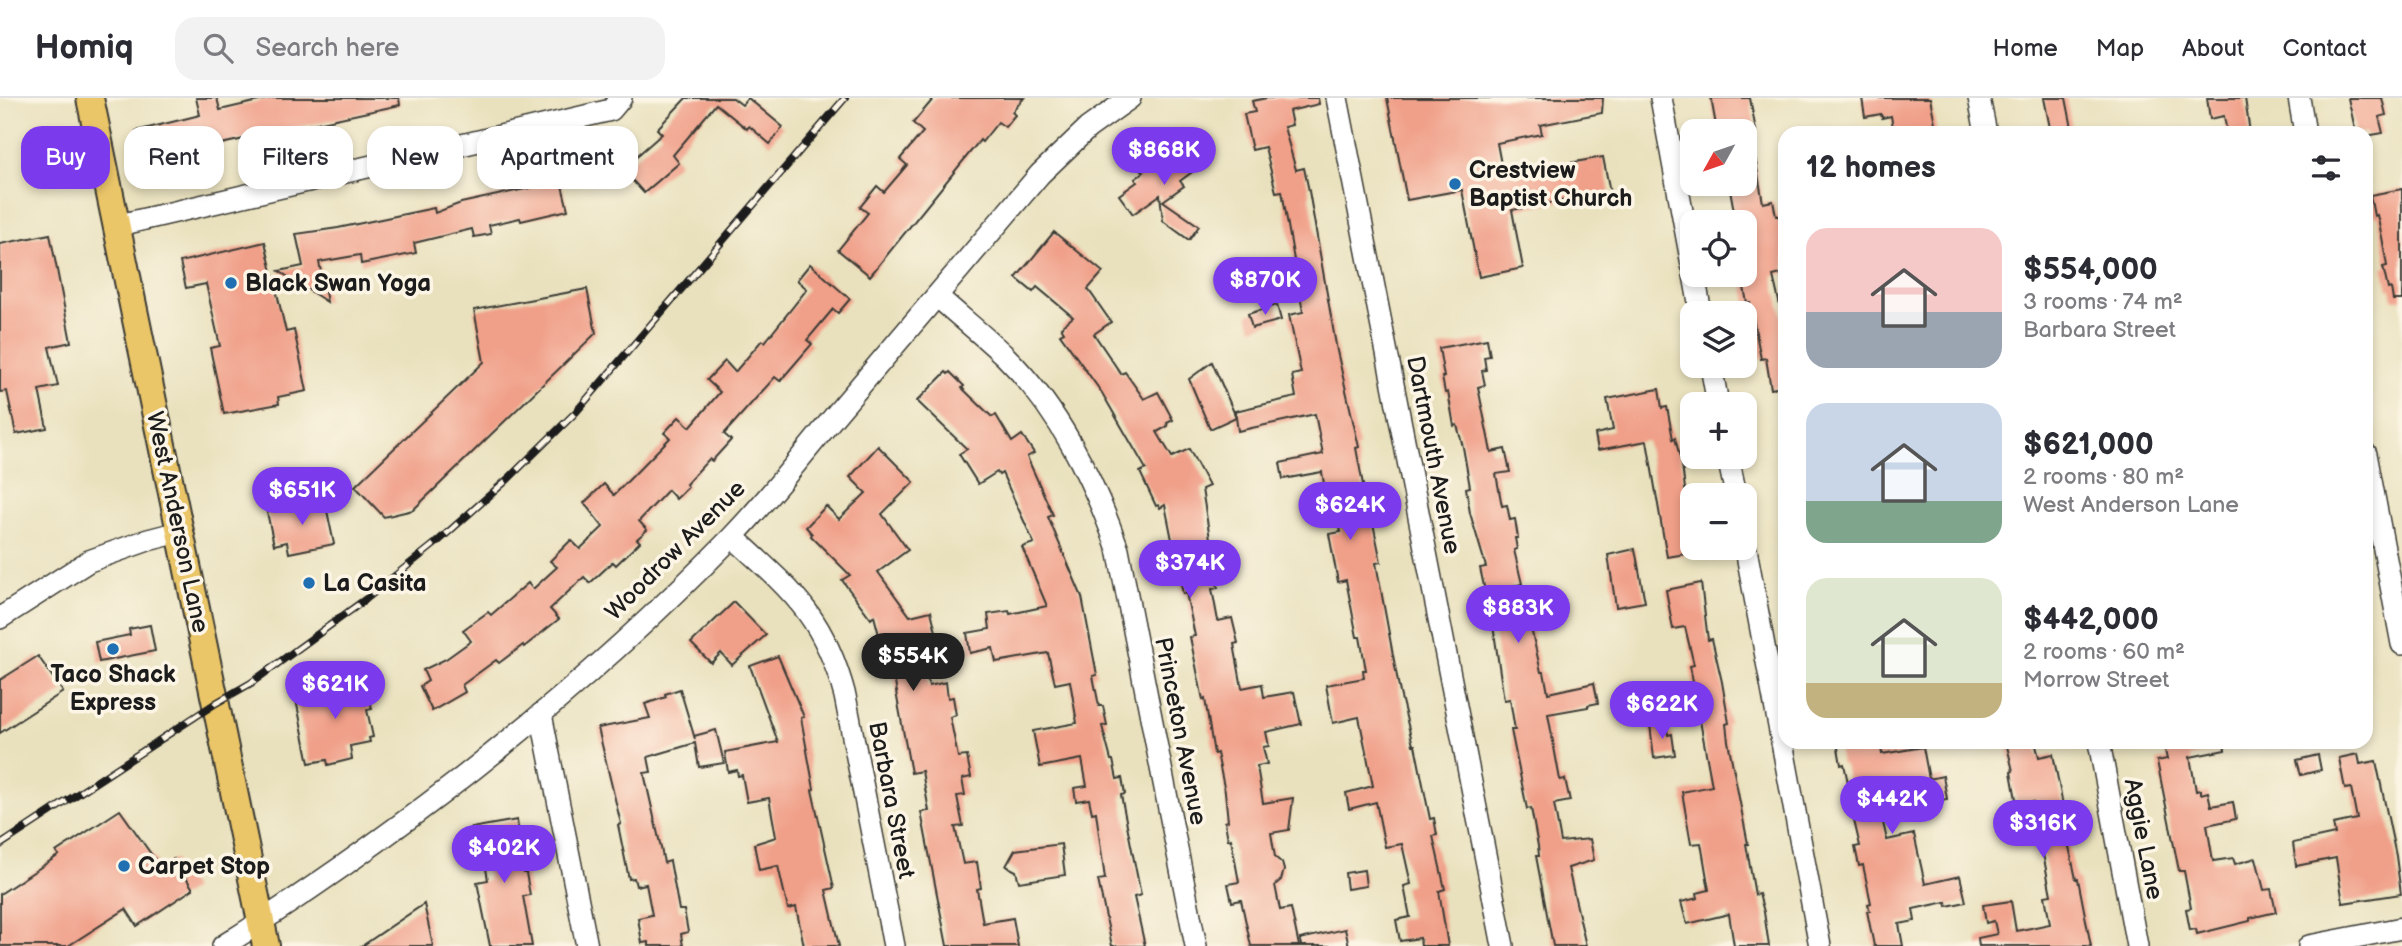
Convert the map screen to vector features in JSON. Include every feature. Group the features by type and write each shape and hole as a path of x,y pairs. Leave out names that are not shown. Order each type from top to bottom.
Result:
{"main road":[{"name":"West Anderson Lane","path":"90,98 264,934"}],"street":[{"name":"Woodrow Avenue","path":"223,946 264,934 470,773 541,715 733,537 1040,174 1088,128 1130,98"},
{"name":"Dartmouth Avenue","path":"1337,98 1503,946"},
{"path":"1661,98 1682,210"},
{"path":"1979,98 1985,126"},
{"path":"2298,98 2304,126"},
{"path":"115,226 616,104"},
{"name":"Princeton Avenue","path":"937,296 1006,357 1032,387 1072,445 1106,516 1118,549 1196,946"},
{"path":"2373,491 2402,644"},
{"path":"0,618 89,561 179,532"},
{"name":"Barbara Street","path":"733,537 806,607 837,664 894,946"},
{"path":"1748,560 1778,721"},
{"path":"541,715 587,946"},
{"path":"1783,749 1820,946"},
{"name":"Aggie Lane","path":"2100,749 2137,946"},
{"path":"2309,946 2402,928"}],"building":[{"path":"196,98 217,98 220,110 272,98 399,98 400,105 304,126 238,126 238,140 224,143 224,126 156,126 200,115"},
{"path":"686,98 733,98 742,105 748,98 783,127 770,144 716,104 673,155 679,163 644,193 638,186 638,155 662,134 657,129"},
{"path":"934,98 1024,98 1012,112 1015,115 1005,127 998,122 982,142 980,140 870,276 838,250 868,213 860,207 877,186 884,192 907,165 900,159 923,132 913,123"},
{"path":"1267,98 1318,98 1319,104 1289,111 1292,125 1284,127 1296,170 1304,168 1309,191 1337,351 1381,562 1376,563 1400,693 1415,745 1430,819 1434,818 1437,835 1433,836 1445,889 1439,891 1448,946 1421,946 1420,938 1400,941 1396,920 1410,917 1404,886 1411,884 1402,844 1385,847 1376,802 1349,809 1346,793 1373,786 1359,717 1333,723 1326,685 1364,678 1363,670 1366,670 1346,580 1338,582 1329,534 1341,532 1333,494 1326,495 1322,472 1283,479 1280,463 1323,454 1315,414 1238,431 1235,411 1296,397 1292,375 1301,373 1289,315 1303,312 1282,191 1276,192 1265,147 1252,150 1244,114 1255,112 1252,101"},
{"name":"Crestview Baptist Church","path":"1387,98 1603,98 1602,113 1540,125 1542,134 1497,143 1503,175 1603,157 1610,192 1512,210 1523,268 1479,277 1462,190 1407,200"},
{"path":"1711,98 1750,98 1754,119 1715,119"},
{"path":"1862,98 1930,98 1936,126 1893,126 1891,116 1882,118 1881,114 1865,117"},
{"path":"2044,98 2066,98 2072,126 2050,126"},
{"path":"2207,98 2245,98 2249,126 2226,126 2224,116 2210,119"},
{"path":"2348,98 2382,98 2386,115 2379,117 2383,133 2373,135 2373,126 2354,126"},
{"path":"1180,141 1199,167 1180,181 1184,186 1163,201 1199,226 1189,240 1163,221 1160,195 1133,214 1119,195 1137,182 1135,179 1144,172 1141,169"},
{"path":"1757,169 1763,203 1773,201 1778,216 1778,275 1773,276 1778,297 1778,388 1771,389 1766,358 1761,359 1757,338 1757,301 1747,301 1744,287 1757,287 1757,210 1734,210 1731,196 1757,196"},
{"path":"525,189 563,189 568,210 489,225 491,234 474,237 472,229 414,243 416,253 361,264 360,255 319,262 327,302 279,271 303,266 296,234 434,208 435,213 461,203"},
{"path":"2402,189 2402,300 2393,300 2391,288 2388,289 2383,267 2387,266 2377,215 2374,216 2373,194"},
{"path":"1054,232 1103,272 1088,289 1111,322 1094,334 1121,374 1125,372 1144,399 1158,392 1173,420 1157,432 1172,457 1189,449 1209,486 1202,489 1218,588 1212,589 1218,621 1232,618 1238,643 1234,644 1242,688 1262,684 1264,697 1294,692 1301,724 1266,732 1269,746 1263,747 1267,764 1257,766 1263,803 1293,798 1289,830 1271,833 1275,857 1282,863 1284,870 1281,880 1275,885 1280,910 1291,908 1299,946 1251,946 1241,900 1232,902 1228,884 1239,882 1225,822 1228,821 1225,792 1217,753 1214,754 1205,699 1203,700 1190,637 1195,636 1186,593 1183,594 1165,505 1160,508 1159,505 1156,506 1140,472 1146,469 1102,393 1060,334 1064,332 1061,327 1073,317 1037,287 1033,292 1016,278"},
{"path":"50,234 71,342 49,347 58,386 39,390 47,428 16,434 7,391 0,392 0,244"},
{"path":"265,242 286,332 294,330 307,391 278,397 279,404 224,414 210,348 220,346 206,284 186,288 180,262"},
{"path":"810,264 850,299 838,313 833,309 807,340 812,344 780,381 775,377 724,434 731,440 712,461 709,459 676,499 668,490 639,521 647,530 637,539 640,542 616,565 613,562 590,583 584,577 550,609 559,619 524,647 523,645 499,663 496,660 462,685 465,692 432,711 420,686 428,681 423,670 446,659 471,641 463,630 488,612 491,615 528,583 533,589 557,567 550,561 571,540 580,549 603,527 584,503 604,484 614,495 670,438 664,433 679,417 690,427 720,392 707,380 725,361 735,372 762,340 765,342 807,289 797,280"},
{"path":"587,289 596,333 413,510 384,517 355,486 484,362 474,310"},
{"path":"1277,305 1281,320 1252,328 1248,314"},
{"path":"1487,339 1490,356 1484,357 1486,370 1482,371 1485,385 1478,387 1491,452 1505,449 1510,472 1496,474 1502,506 1507,505 1510,520 1515,519 1518,538 1515,538 1517,549 1514,550 1522,584 1512,586 1519,617 1528,615 1548,693 1594,683 1598,703 1548,714 1560,780 1565,779 1570,801 1554,804 1561,842 1590,839 1594,860 1568,868 1586,946 1553,946 1536,856 1539,856 1538,846 1531,808 1527,809 1511,730 1515,730 1510,699 1504,700 1494,632 1480,568 1486,567 1470,513 1466,488 1470,487 1463,447 1457,425 1454,426 1448,392 1445,393 1442,377 1439,348"},
{"path":"1212,362 1236,417 1210,429 1189,379"},
{"path":"946,372 950,372 964,386 962,388 992,417 996,415 1012,442 1022,435 1034,453 1027,457 1053,515 1048,517 1082,597 1097,675 1093,676 1099,706 1103,706 1107,725 1102,726 1117,779 1122,778 1125,794 1121,795 1141,895 1134,897 1145,946 1112,946 1098,880 1105,879 1096,812 1092,813 1089,799 1076,801 1074,788 1087,786 1082,759 1040,767 1033,731 1077,723 1070,681 1055,684 1048,653 996,662 993,648 970,653 967,633 990,629 988,614 1009,611 1010,614 1047,606 1022,547 1034,543 1002,473 999,475 997,472 978,484 959,454 967,449 917,401"},
{"path":"1659,389 1662,408 1667,407 1684,483 1680,483 1680,555 1667,557 1647,441 1598,450 1595,434 1613,430 1607,399"},
{"path":"878,446 914,482 882,514 908,550 878,572 910,616 931,611 938,640 919,645 929,686 946,682 948,698 953,697 956,715 950,717 958,757 967,756 971,777 962,779 965,795 957,796 963,826 955,827 963,864 977,862 981,888 977,889 983,923 1013,918 1018,946 947,946 921,812 929,811 922,771 911,773 888,652 884,654 874,616 871,619 842,580 850,575 811,536 806,527 826,506 839,519 866,493 850,477"},
{"path":"325,501 334,544 289,553 287,542 274,545 267,512"},
{"path":"1635,549 1645,602 1616,607 1608,555"},
{"path":"1701,583 1708,640 1712,639 1722,682 1729,723 1726,724 1728,741 1755,895 1759,894 1764,912 1769,946 1734,946 1729,914 1687,924 1681,902 1698,898 1697,893 1709,890 1701,843 1691,844 1682,792 1712,786 1690,666 1694,665 1685,627 1673,629 1666,590"},
{"path":"734,602 766,635 732,665 721,653 711,663 691,643"},
{"path":"150,625 155,651 99,662 95,642 130,635 129,629"},
{"path":"38,656 63,692 0,733 0,680"},
{"path":"778,656 804,717 801,718 814,789 812,790 834,888 826,890 839,946 804,946 796,907 788,909 778,866 759,870 754,844 776,837 769,798 747,802 742,775 738,776 737,770 728,772 725,752 778,742 750,666"},
{"path":"366,681 372,709 367,710 373,737 369,738 370,742 350,746 352,759 328,765 327,760 309,763 295,695"},
{"path":"680,689 694,736 716,730 724,763 699,767 695,743 648,757 651,772 644,773 664,863 670,861 679,910 684,910 688,932 681,934 683,946 649,946 649,942 642,943 638,918 652,915 646,884 636,886 634,878 629,879 618,825 621,824 598,728 650,718 645,704"},
{"path":"1665,721 1668,735 1672,734 1675,755 1654,758 1650,724"},
{"path":"1838,749 1881,749 1882,754 1923,749 1929,779 1943,776 1947,799 1929,803 1927,795 1879,805 1887,840 1914,834 1925,884 1960,876 1966,902 1947,906 1946,902 1913,909 1915,921 1899,924 1903,946 1874,946 1867,911 1870,911 1868,904 1871,903 1863,865 1859,866 1855,847 1860,846 1852,812 1854,811 1844,764 1841,765"},
{"path":"2008,749 2037,749 2039,757 2053,754 2072,841 2068,842 2091,946 1979,946 1978,938 1997,934 1994,921 1986,923 1983,905 2011,901 2016,931 2050,924 2045,896 2051,895 2033,802 2017,805 2011,772 2013,771"},
{"path":"2165,749 2225,749 2190,757 2196,791 2201,790 2201,794 2208,792 2211,806 2233,802 2236,819 2207,825 2213,861 2233,858 2235,864 2256,858 2264,890 2271,889 2276,912 2197,934 2196,929 2190,930 2186,909 2191,908 2184,871 2179,871 2157,761 2167,759"},
{"path":"2358,754 2360,764 2376,761 2396,856 2401,894 2343,903 2336,858 2296,866 2293,843 2335,834 2333,824 2357,819 2351,788 2345,789 2339,758"},
{"path":"2318,755 2321,770 2301,775 2297,760"},
{"path":"120,810 161,868 174,859 193,889 137,926 126,909 68,946 0,946 0,894 59,855 56,852"},
{"path":"517,820 524,873 530,895 523,896 532,946 490,946 477,882 488,880 482,845 474,846 471,828"},
{"path":"1061,844 1065,875 1019,882 1016,871 1006,866 1015,850"},
{"path":"1364,870 1366,886 1347,889 1345,873"},
{"path":"424,904 433,946 362,946"},
{"path":"1345,929 1349,946 1301,946 1300,939"}],"railway":[{"path":"0,845 216,703 251,683 366,599 436,543 508,479 576,412 845,98"}],"place":[{"name":"Crestview Baptist Church","path":"1455,184"},
{"name":"Black Swan Yoga","path":"231,283"},
{"name":"La Casita","path":"309,583"},
{"name":"Taco Shack Express","path":"113,649"},
{"name":"Carpet Stop","path":"124,866"}]}
